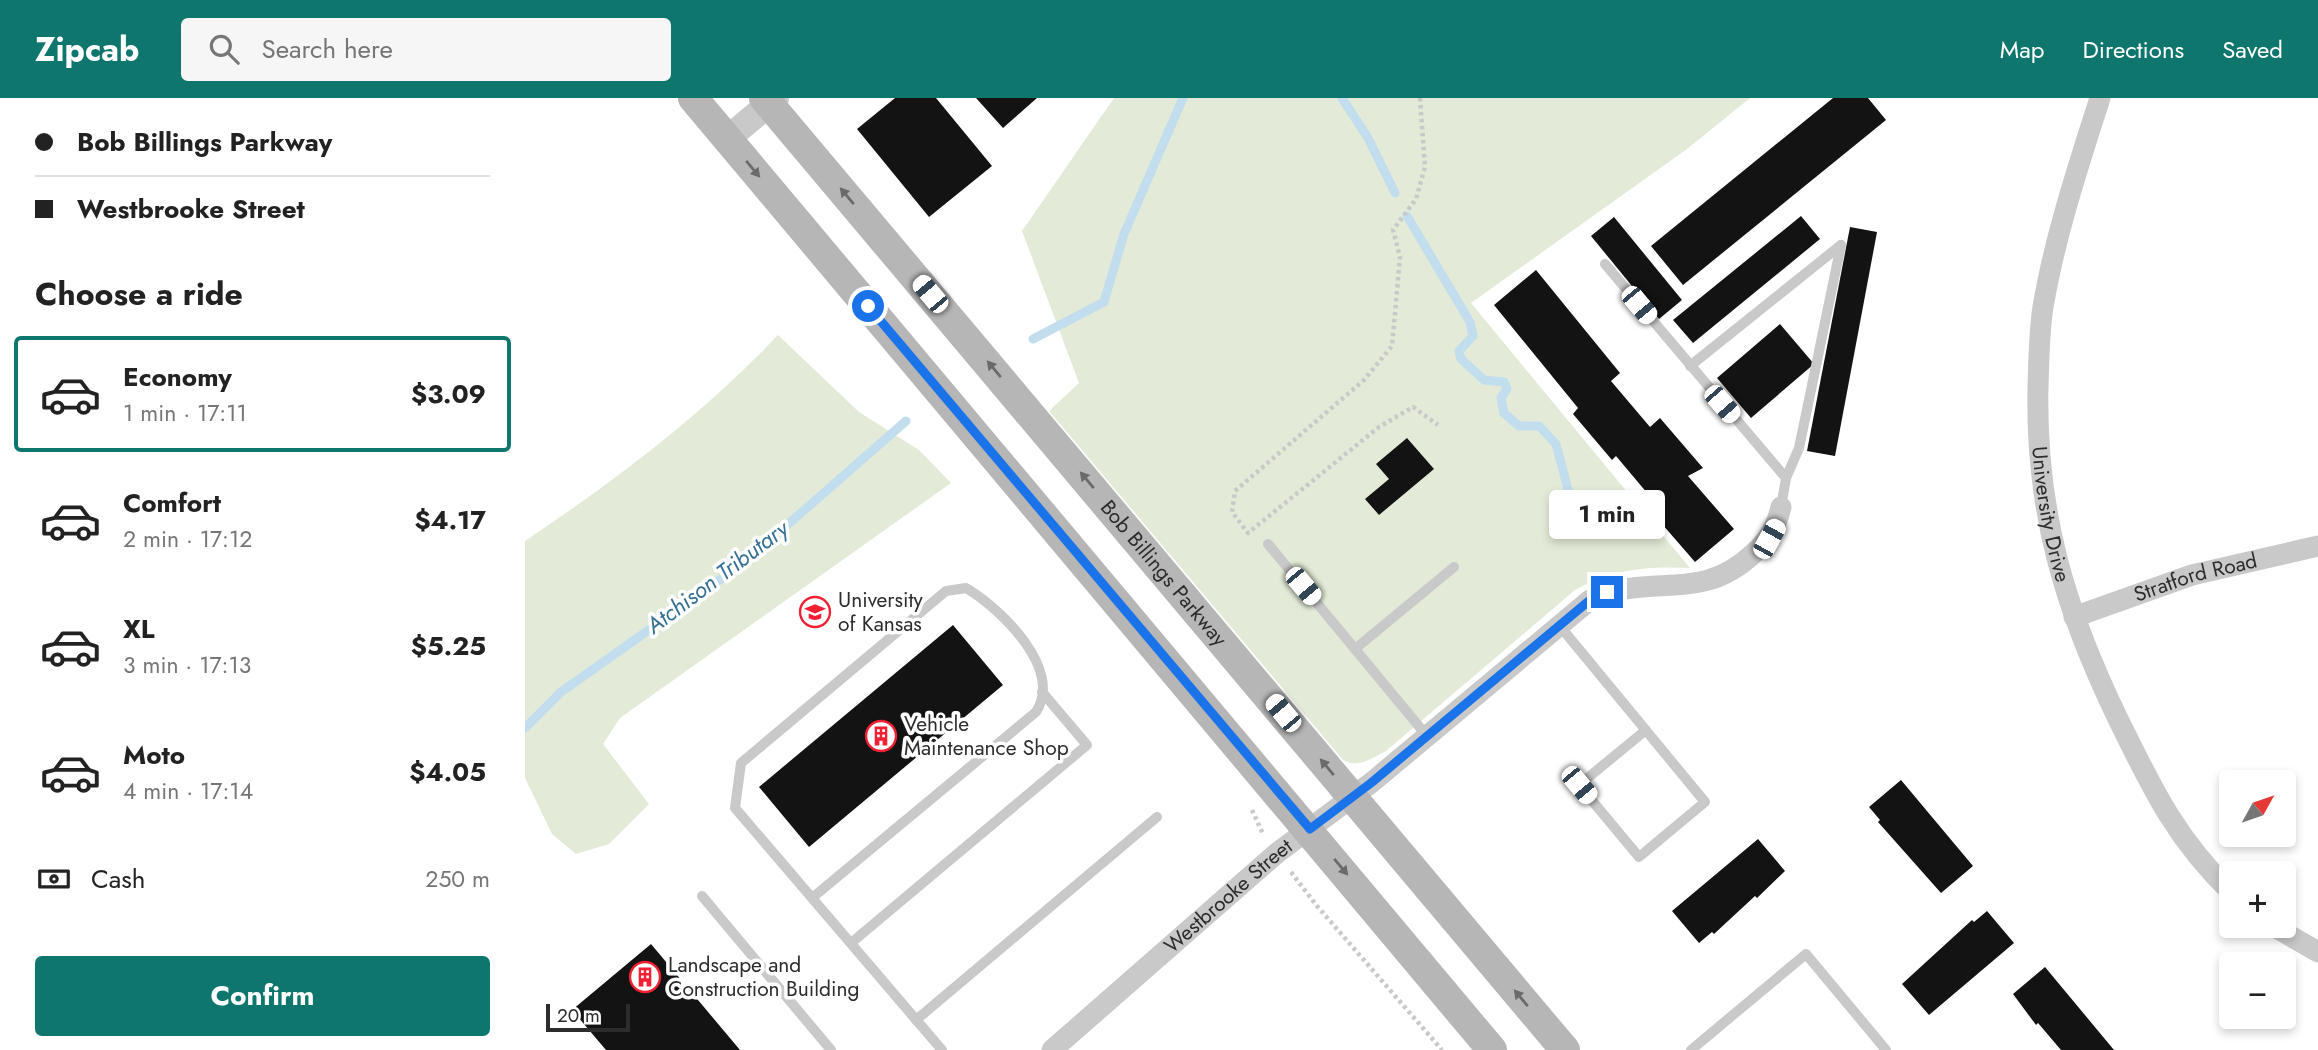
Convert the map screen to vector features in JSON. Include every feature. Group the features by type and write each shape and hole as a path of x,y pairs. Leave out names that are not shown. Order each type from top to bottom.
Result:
{"main road":[{"path":"693,98 1310,829 1492,1050"},
{"name":"Bob Billings Parkway","path":"769,100 1565,1050"}],"street":[{"name":"University Drive","path":"2100,98 2055,246 2042,310 2037,428 2042,488 2057,565 2093,668 2161,807 2208,870 2219,881"},
{"path":"727,139 769,100"},
{"name":"Westbrooke Street","path":"1052,1050 1249,877 1352,797 1590,600 1607,592 1633,586 1702,584 1721,578 1769,539 1781,507"},
{"name":"Stratford Road","path":"2074,617 2192,575 2318,545"},
{"path":"2294,938 2318,952"}],"lane":[{"path":"1690,366 1841,245 1799,448 1786,478 1781,507"},
{"path":"1605,264 1786,478"},
{"path":"1268,544 1427,736"},
{"path":"1355,649 1454,567"},
{"path":"812,898 1036,712 1043,701 1032,651 992,603 966,588 946,591 741,762 735,808 941,1050"},
{"path":"1559,625 1646,730 1705,802 1639,857 1579,785 1646,730"},
{"path":"851,943 1087,746 1042,692"},
{"path":"916,1020 1157,817"},
{"path":"702,896 831,1050"},
{"path":"1691,1050 1806,954 1886,1050"}],"path":[{"path":"1420,98 1425,167 1416,199 1393,230 1400,257 1391,346 1364,380 1235,491 1232,512 1248,534 1379,427 1413,407 1438,425"}],"green space":[{"path":"1114,98 1750,98 1687,149 1471,303 1690,568 1631,570 1603,577 1575,590 1386,751 1360,763 1343,760 1049,411 1079,383 1022,231"},
{"path":"778,335 859,412 919,450 951,483 620,718 603,744 649,804 609,844 576,854 552,834 525,778 525,541 657,445 719,393"}],"building":[{"path":"895,98 936,98 992,166 929,217 857,129"},
{"path":"976,98 1037,98 1003,128"},
{"path":"1833,98 1868,98 1886,120 1683,285 1651,246"},
{"path":"1801,216 1820,239 1693,343 1673,320"},
{"path":"1614,217 1682,300 1659,319 1591,236"},
{"path":"1850,227 1877,232 1835,456 1807,451"},
{"path":"1536,270 1620,373 1611,381 1650,427 1660,418 1703,468 1688,476 1734,529 1695,562 1649,509 1658,506 1616,456 1612,460 1573,414 1578,408 1494,305"},
{"path":"1780,324 1814,364 1751,418 1717,378"},
{"path":"1407,438 1434,469 1379,515 1365,499 1389,479 1376,464"},
{"name":"Vehicle Maintenance Shop","path":"953,625 1003,685 809,847 759,787"},
{"path":"1901,780 1973,866 1941,893 1878,822 1880,820 1869,807"},
{"path":"1758,839 1785,871 1714,934 1712,932 1699,943 1672,911"},
{"path":"1987,911 2014,943 1929,1015 1902,984 1972,920 1974,922"},
{"name":"Landscape and Construction Building","path":"651,944 740,1050 606,1050 572,1010"},
{"path":"2045,967 2114,1050 2061,1050 2038,1023 2036,1025 2013,994"}],"waterway":[{"name":"Atchison Tributary","path":"1033,339 1104,302 1124,234 1183,98"},
{"path":"1342,98 1368,138 1395,193"},
{"path":"1407,216 1470,322 1473,336 1459,351 1461,359 1484,380 1504,382 1507,389 1501,398 1504,413 1519,426 1539,426 1556,444 1570,497 1598,507 1613,526"},
{"name":"Atchison Tributary","path":"525,728 561,692 745,562 906,421"}],"place":[{"name":"University of Kansas","path":"815,612"},
{"name":"Vehicle Maintenance Shop","path":"881,736"},
{"name":"Landscape and Construction Building","path":"645,977"}],"route":[{"path":"868,306 1310,829 1371,783 1590,600 1607,592"}]}
